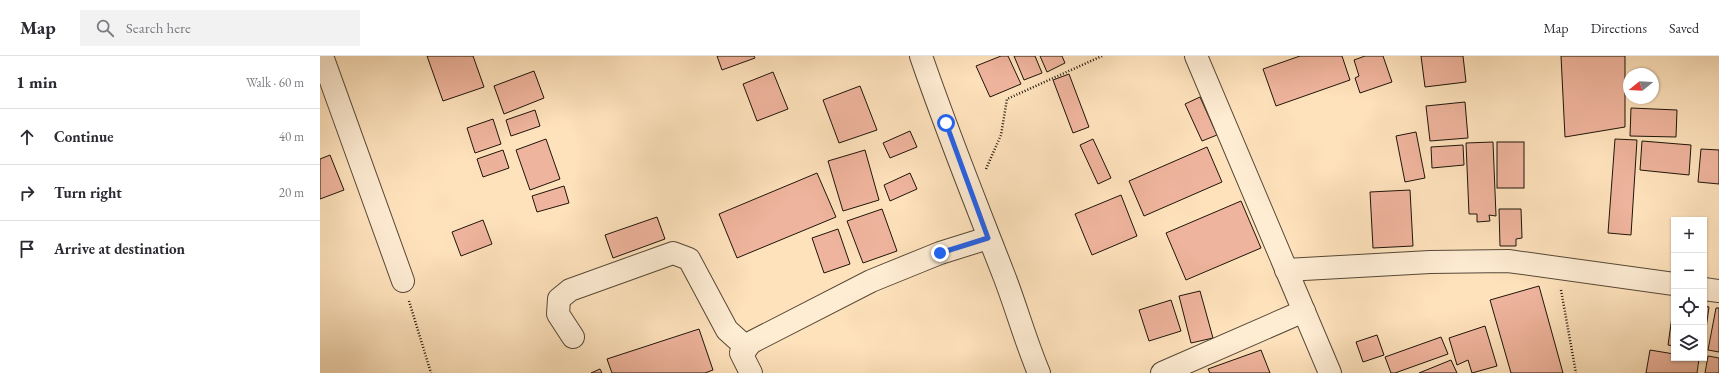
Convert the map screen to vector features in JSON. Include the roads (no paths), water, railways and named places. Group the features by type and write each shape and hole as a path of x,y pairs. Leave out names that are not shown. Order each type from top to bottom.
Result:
{"street":[{"path":"322,56 403,281"},
{"path":"921,56 961,168 988,238 1004,274 1028,348 1039,373"},
{"path":"1196,56 1330,373"},
{"path":"751,373 741,353 752,342 870,281 940,253 988,238"},
{"path":"573,337 558,314 559,298 570,290 673,253 689,259 727,330 747,348"},
{"path":"1286,270 1430,262 1508,261 1671,284"},
{"path":"1707,289 1719,291"},
{"path":"1162,373 1304,311"}]}
